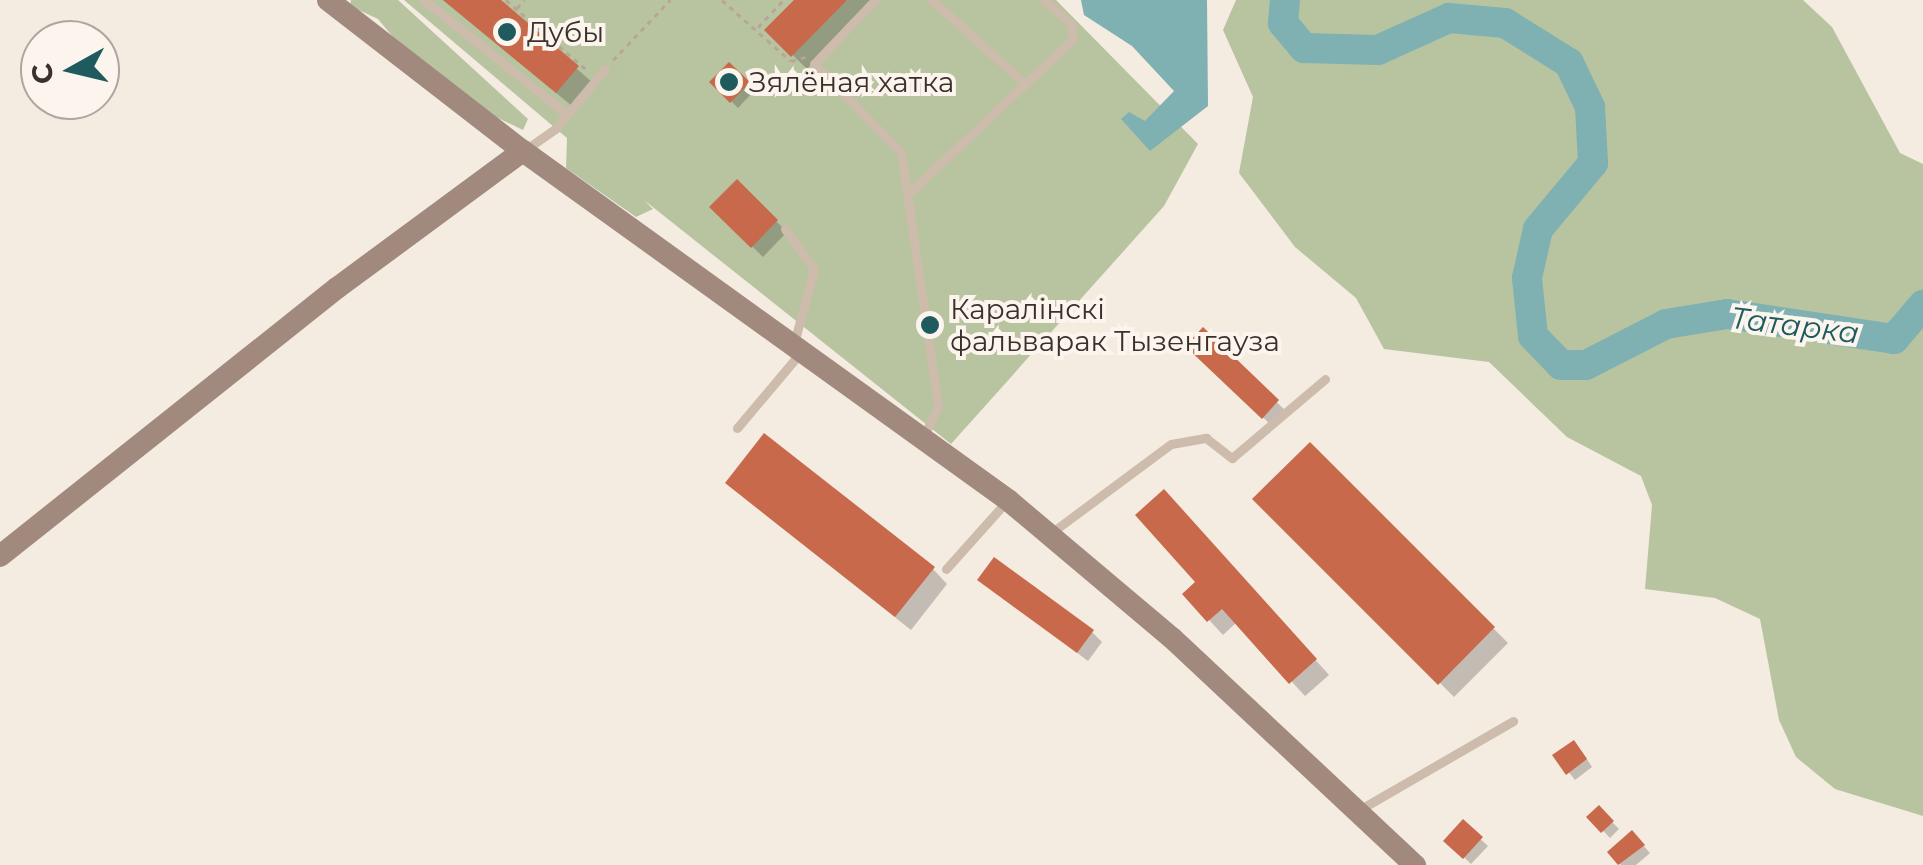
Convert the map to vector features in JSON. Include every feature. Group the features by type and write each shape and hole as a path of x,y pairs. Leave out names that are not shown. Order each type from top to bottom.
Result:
{"street":[{"path":"328,0 523,152 799,346 1008,500 1359,810 1415,865"},
{"path":"0,556 338,288 523,152"}],"lane":[{"path":"424,0 567,114"},
{"path":"875,0 814,64 901,152 938,406 924,436"},
{"path":"932,0 1026,84"},
{"path":"908,194 1073,39 1071,24 1044,0"},
{"path":"523,152 567,114 605,69"},
{"path":"737,428 799,346 814,269 785,229"},
{"path":"1049,535 1072,511 1171,444 1206,438 1232,458 1325,379"},
{"path":"946,569 1008,500"},
{"path":"1359,810 1513,721"}],"path":[{"path":"506,0 596,78"},
{"path":"516,9 524,0"},
{"path":"605,69 670,0"},
{"path":"722,0 790,60 801,54 814,64"},
{"path":"756,28 783,0"}],"green space":[{"path":"351,0 398,0 528,119 523,130 481,110 408,55 378,19 350,6"},
{"name":"Каралінскі фальварак Тызенгауза","path":"404,0 1056,0 1198,144 1164,206 951,444 644,200 653,209 636,217 566,168 567,138"},
{"path":"1236,0 1803,0 1832,27 1900,153 1923,164 1923,816 1835,789 1796,757 1779,720 1760,619 1715,598 1645,589 1652,505 1641,476 1567,437 1489,362 1384,349 1356,298 1295,247 1239,173 1253,97 1223,30"}],"water":[{"path":"1081,0 1207,0 1208,106 1150,151 1121,119 1129,112 1145,121 1174,91 1132,46 1084,15"}],"building":[{"name":"Дубы","path":"443,0 501,0 579,66 556,93"},
{"path":"794,0 847,0 791,57 764,30"},
{"name":"Зялёная хатка","path":"729,62 750,82 730,103 709,82"},
{"path":"737,179 778,220 751,248 709,207"},
{"path":"1203,327 1279,400 1262,419 1185,346"},
{"path":"764,433 935,567 895,617 725,483"},
{"path":"1310,442 1495,627 1438,685 1252,499"},
{"path":"1164,489 1317,659 1289,684 1222,609 1207,622 1182,594 1195,582 1135,515"},
{"path":"994,557 1094,630 1077,653 977,580"},
{"path":"1574,740 1587,759 1566,775 1552,755"},
{"path":"1599,805 1614,821 1601,833 1586,817"},
{"path":"1463,819 1483,837 1463,859 1443,841"},
{"path":"1632,830 1645,845 1618,865 1607,852"}],"waterway":[{"name":"Татарка","path":"1285,0 1283,23 1304,48 1378,50 1449,18 1505,23 1569,63 1590,107 1593,163 1538,229 1527,278 1533,336 1561,365 1586,365 1666,324 1727,314 1894,339 1923,305"}],"place":[{"name":"Дубы","path":"507,32"},
{"name":"Зялёная хатка","path":"729,82"},
{"name":"Каралінскі фальварак Тызенгауза","path":"930,325"}]}
